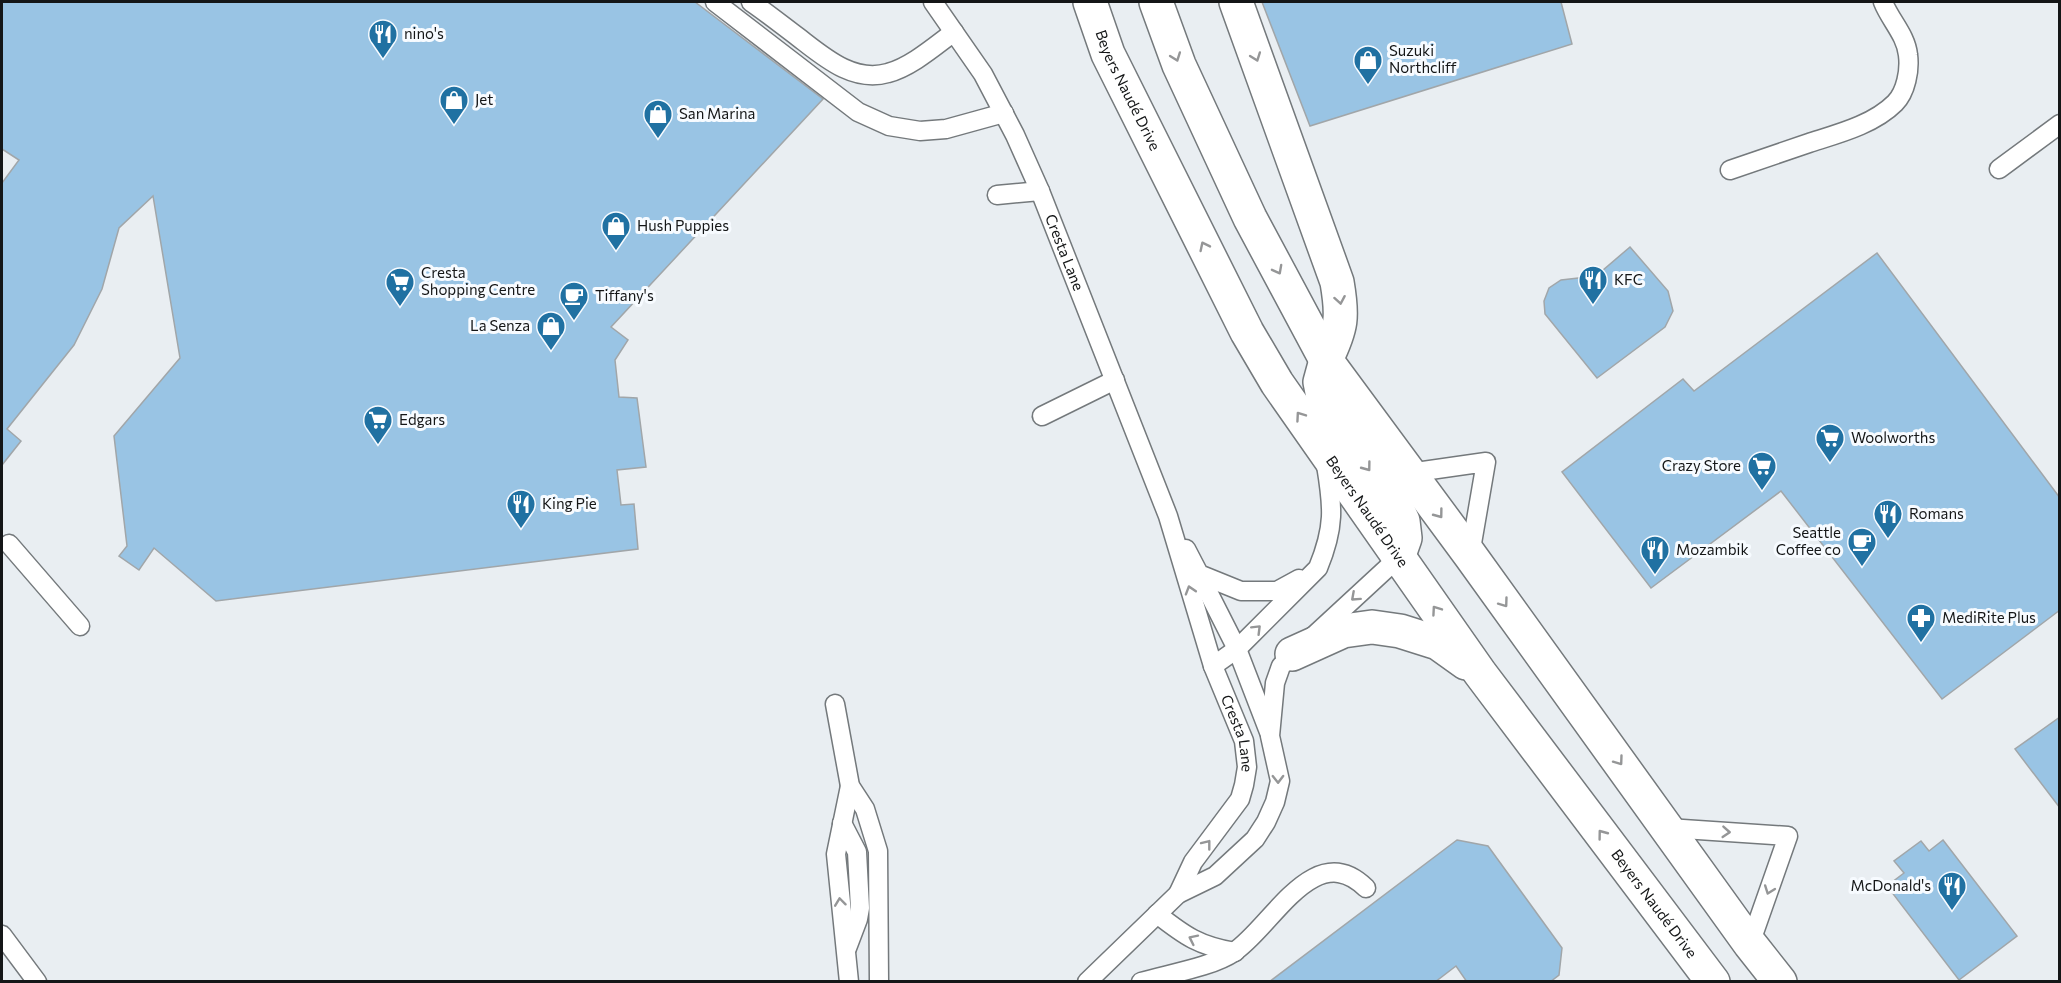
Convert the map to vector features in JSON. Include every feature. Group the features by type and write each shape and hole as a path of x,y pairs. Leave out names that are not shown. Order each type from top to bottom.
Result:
{"main road":[{"name":"Beyers Naudé Drive","path":"1090,2 1108,54 1247,332 1277,383 1480,673 1713,981"},
{"path":"1156,2 1179,65 1250,218 1326,360 1764,961 1804,981"},
{"path":"1236,2 1337,282 1342,310 1337,337 1326,360 1320,382 1327,409 1395,504 1403,521 1405,538 1398,558"},
{"path":"1292,654 1343,631 1372,627 1386,628 1438,643 1480,673"}],"lane":[{"path":"715,2 858,112 889,126 920,131 946,129 1004,113"},
{"path":"751,2 824,58 847,70 864,75 888,73 918,58 954,32"},
{"name":"Cresta Lane","path":"933,2 983,75 1004,113 1040,191 1168,516 1213,666 1244,741 1246,767 1240,799 1193,862 1178,894"},
{"path":"1730,170 1852,129 1881,114 1897,102 1904,88 1908,54 1900,32 1883,2"},
{"path":"1999,169 2060,124"},
{"path":"997,195 1040,191"},
{"path":"1042,416 1116,380"},
{"path":"1213,666 1237,649 1318,568 1325,552 1332,522 1331,494 1324,450"},
{"path":"1409,473 1486,462 1470,555"},
{"name":"Cresta Lane","path":"1087,981 1178,894 1215,876 1255,839 1275,802 1280,781 1270,736 1237,649 1168,516"},
{"path":"9,544 80,626"},
{"name":"Cresta Lane","path":"1270,736 1275,683 1281,666 1398,558"},
{"path":"1199,574 1241,591 1277,591 1318,568"},
{"path":"835,705 850,786 865,809 878,851 879,981"},
{"path":"849,981 846,950 858,920 860,908 857,852 842,823 850,786"},
{"path":"1668,828 1788,836 1764,961"},
{"path":"1141,981 1190,968 1235,952 1298,888 1316,878 1334,872 1348,874 1355,877 1366,888"},
{"path":"1157,915 1198,943 1235,952"},
{"path":"2,935 38,981"}],"building":[{"name":"Cresta Shopping Centre","path":"2,2 695,2 823,99 611,327 628,340 615,360 619,397 637,398 646,467 617,470 621,505 634,504 638,549 216,601 154,548 139,570 119,556 127,546 114,436 180,358 153,196 119,228 102,289 74,345 7,429 21,441 2,465 2,183 19,160 2,149"},
{"name":"Suzuki Northcliff","path":"1262,2 1561,2 1572,44 1310,126"},
{"path":"1630,247 1668,291 1673,311 1665,327 1597,378 1545,314 1544,301 1549,288 1561,280 1596,276"},
{"path":"1877,253 2060,498 2060,610 1942,699 1781,491 1651,588 1562,472 1683,379 1694,391"},
{"path":"2060,717 2060,808 2015,749"},
{"path":"1457,840 1488,846 1562,948 1559,975 1550,982 1467,982 1456,966 1435,982 1269,982"},
{"name":"McDonald's","path":"1943,840 2017,936 1959,980 1887,886 1904,873 1894,861 1921,841 1929,851"}],"place":[{"name":"nino's","path":"383,60"},
{"name":"Suzuki Northcliff","path":"1368,86"},
{"name":"Jet","path":"454,126"},
{"name":"San Marina","path":"658,140"},
{"name":"Hush Puppies","path":"616,252"},
{"name":"KFC","path":"1593,306"},
{"name":"Cresta Shopping Centre","path":"400,308"},
{"name":"Tiffany's","path":"574,322"},
{"name":"La Senza","path":"551,352"},
{"name":"Edgars","path":"378,446"},
{"name":"Woolworths","path":"1830,464"},
{"name":"Crazy Store","path":"1762,492"},
{"name":"King Pie","path":"521,530"},
{"name":"Romans","path":"1888,540"},
{"name":"Seattle Coffee co","path":"1862,568"},
{"name":"Mozambik","path":"1655,576"},
{"name":"MediRite Plus","path":"1921,644"},
{"name":"McDonald's","path":"1952,912"}]}
